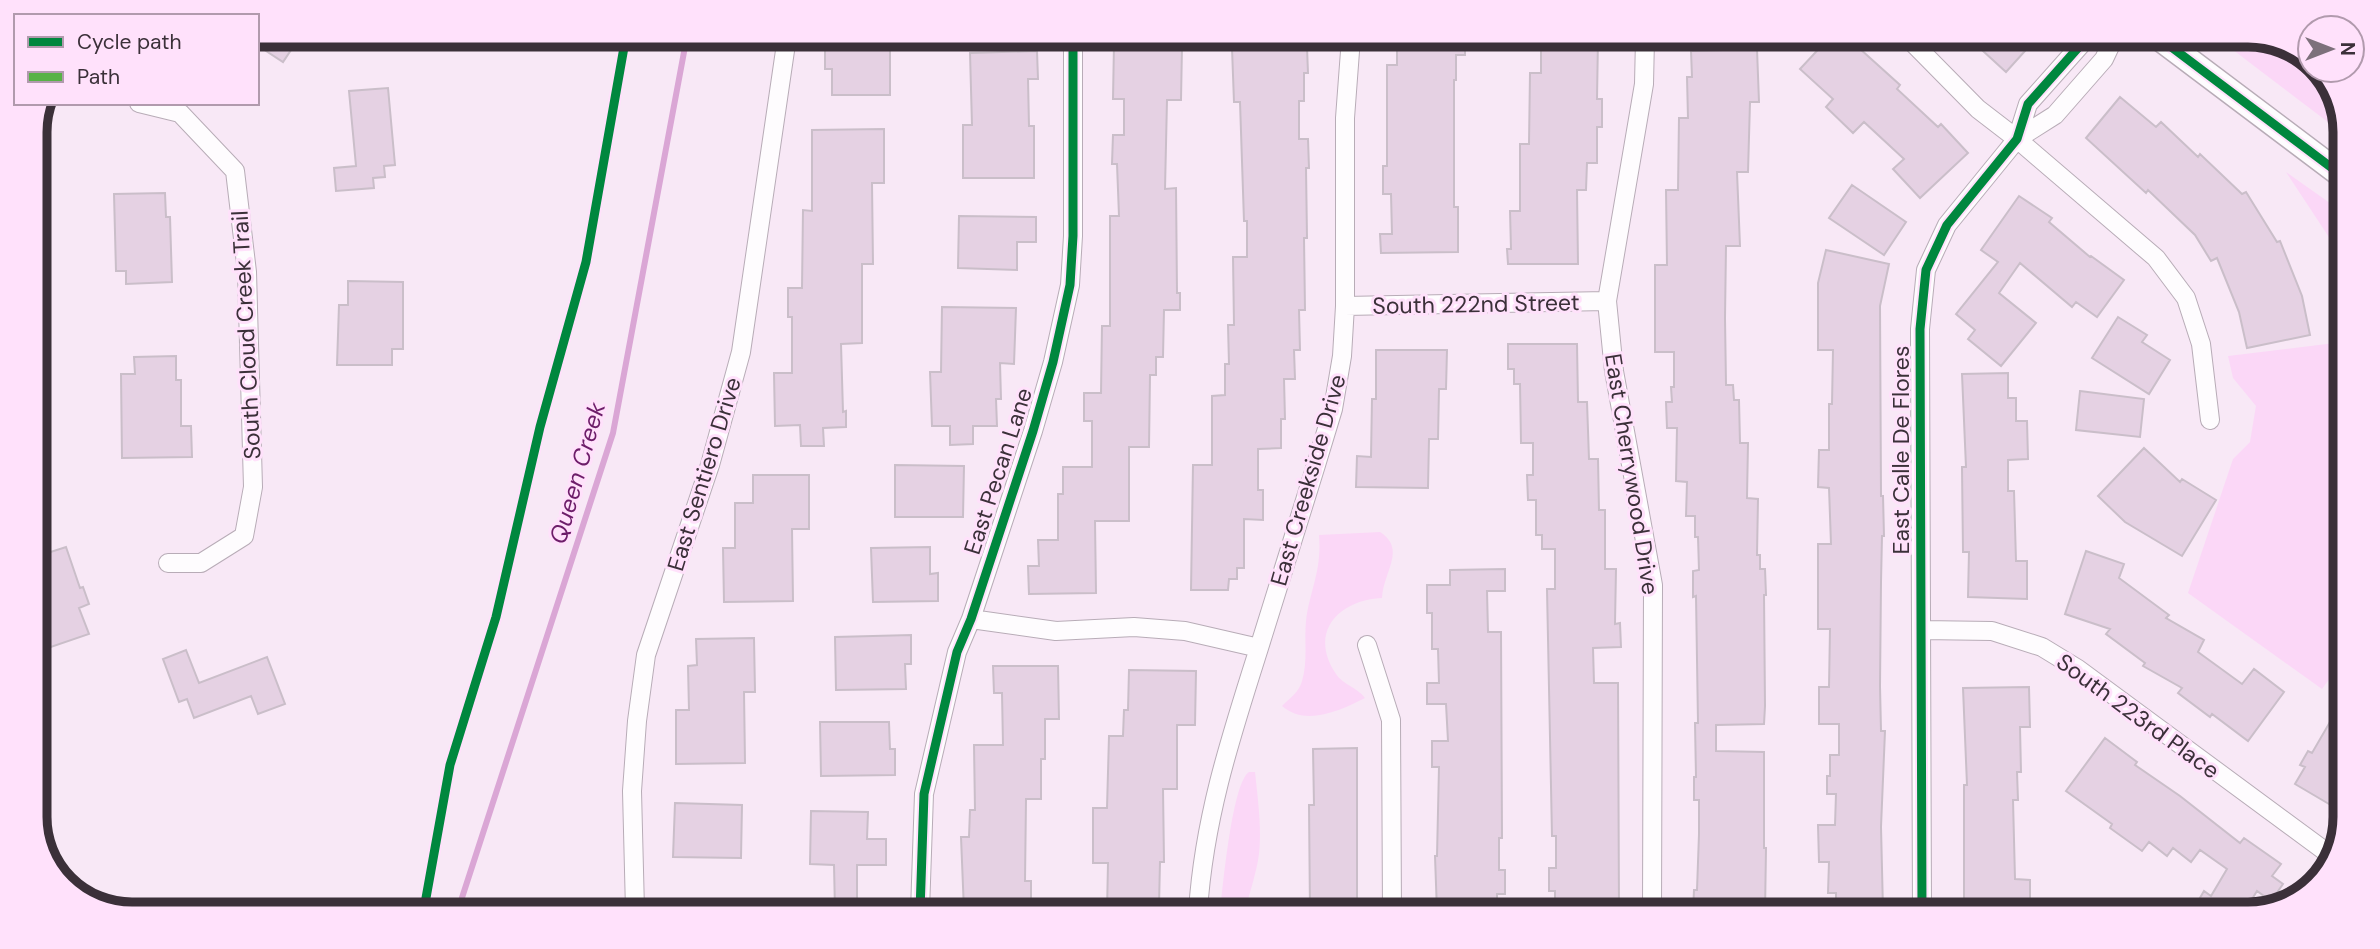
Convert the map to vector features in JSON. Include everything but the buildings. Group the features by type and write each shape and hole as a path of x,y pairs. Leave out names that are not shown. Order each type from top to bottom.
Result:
{"street":[{"name":"East Sentiero Drive","path":"635,902 632,791 637,721 646,655 710,465 741,352 786,47"},
{"name":"East Pecan Lane","path":"920,902 925,794 957,653 971,619 1053,362 1070,285 1073,236 1073,47"},
{"name":"East Creekside Drive","path":"1199,902 1201,865 1212,805 1333,410 1342,356 1345,306 1345,118 1350,47"},
{"name":"East Cherrywood Drive","path":"1645,47 1644,84 1607,301 1614,371 1653,585 1652,902"},
{"path":"1917,47 1978,109 2156,258 2186,298 2201,344 2210,420"},
{"name":"East Calle De Flores","path":"1922,902 1920,329 1926,270 1947,225 2017,139 2028,104 2079,47"},
{"path":"2017,139 2055,115 2104,59 2110,47"},
{"path":"2171,47 2333,169"},
{"name":"South Cloud Creek Trail","path":"147,105 180,113 235,171 247,272 253,487 244,536 201,563 168,563"},
{"name":"South 222nd Street","path":"1345,306 1607,301"},
{"path":"971,619 1056,631 1134,626 1185,631 1259,648"},
{"name":"South 223rd Place","path":"1922,630 1992,631 2042,647 2078,669 2325,851"},
{"path":"1367,645 1391,720 1392,902"}],"shaded area":[{"path":"2229,47 2264,49 2295,62 2296,84 2317,84 2330,111 2333,126"},
{"path":"2286,172 2333,205 2333,243"},
{"path":"2333,343 2333,674 2322,689 2188,593 2233,459 2250,442 2256,406 2233,378 2228,356"},
{"path":"1380,532 1388,539 1393,553 1382,598 1366,600 1341,612 1332,621 1325,645 1328,659 1336,674 1365,698 1324,714 1312,716 1291,712 1282,706 1299,688 1304,674 1306,621 1317,570 1319,535"},
{"path":"1249,772 1255,772 1260,834 1258,859 1248,902 1221,902 1233,814 1243,780"}],"waterway":[{"name":"Queen Creek","path":"461,902 613,433 685,47"}],"cycle path":[{"path":"425,902 450,765 496,617 540,427 586,262 624,47"},
{"path":"920,902 924,794 957,652 971,619 1033,431 1053,362 1070,285 1073,236 1073,47"},
{"path":"1922,902 1920,329 1926,270 1947,225 2017,139 2028,104 2079,47"},
{"path":"2171,47 2333,169"}]}
